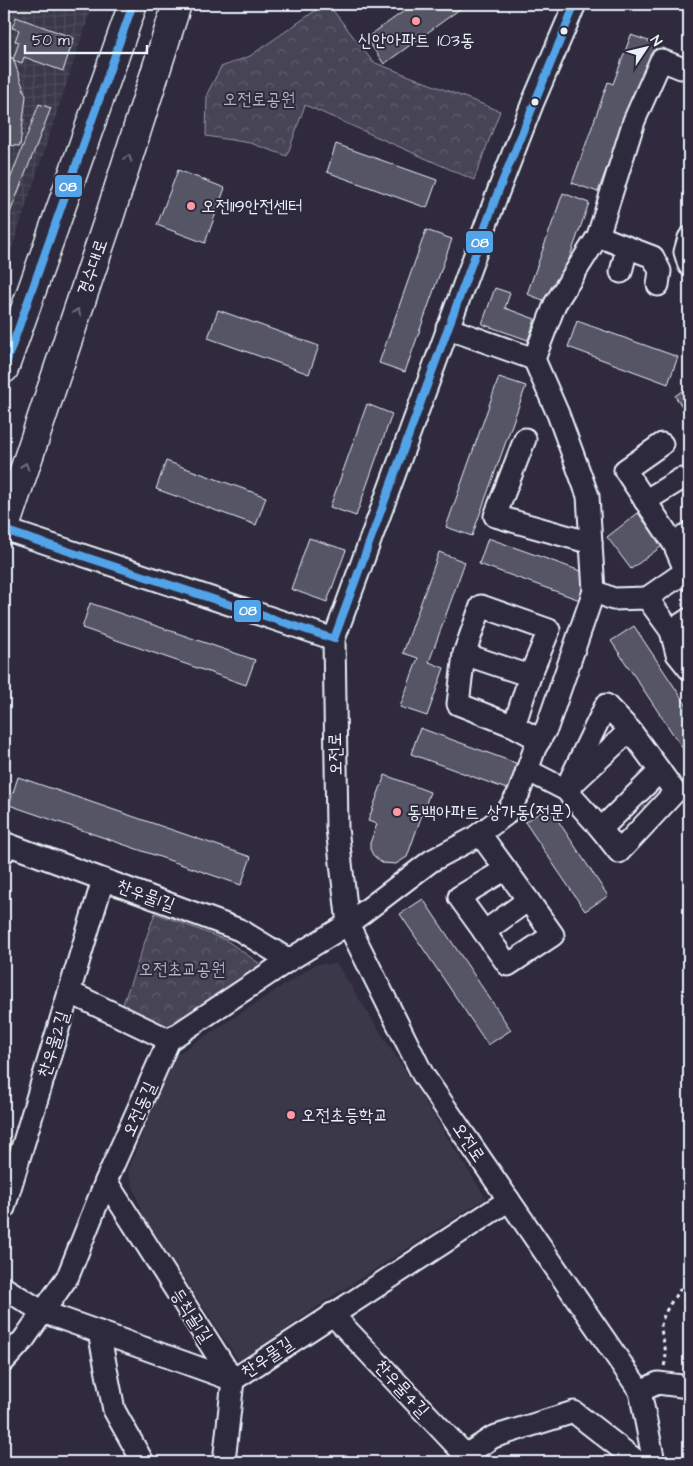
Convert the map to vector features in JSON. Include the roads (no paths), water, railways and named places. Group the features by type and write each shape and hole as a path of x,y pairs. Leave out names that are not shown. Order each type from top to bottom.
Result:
{"main road":[{"name":"경수대로","path":"4,530 109,218 177,4"},
{"path":"4,369 129,5"}],"street":[{"name":"오전로","path":"575,4 533,102 334,638 337,828 348,924 423,1075 509,1200 649,1387 654,1462"},
{"path":"69,992 169,1040 289,960 348,924 431,861 480,834 505,815 519,793 527,770 547,727 594,591 588,496 558,414 534,359 554,304 598,236 634,121 661,60 681,68"},
{"path":"598,236 652,257 660,271 658,285"},
{"path":"689,238 685,252 689,265"},
{"path":"621,272 627,248"},
{"path":"448,328 534,359"},
{"path":"525,439 495,516 591,543"},
{"path":"594,591 614,599 648,598 687,575 682,539 645,501 624,470 662,444"},
{"path":"645,501 681,479"},
{"path":"4,530 334,638"},
{"path":"648,598 672,631 677,654 689,669"},
{"path":"514,726 530,676 549,630 481,606 464,654 458,704 514,726 540,740"},
{"path":"672,631 689,619"},
{"path":"464,654 530,676"},
{"path":"527,770 566,790 619,852 675,792 630,730 606,705 566,790"},
{"path":"566,790 630,730"},
{"path":"601,829 660,771"},
{"path":"480,834 506,869 552,935 508,965 459,897 506,869"},
{"name":"찬우물1길","path":"4,852 6,844 240,930 289,960"},
{"name":"찬우물2길","path":"4,1208 103,880"},
{"path":"484,932 528,900"},
{"name":"오전동길","path":"4,1361 24,1339 68,1276 106,1181 169,1040"},
{"name":"등칙골1길","path":"106,1181 233,1380"},
{"name":"찬우물길","path":"4,1288 43,1312 233,1380 509,1200"},
{"name":"찬우물4길","path":"332,1314 469,1459"},
{"path":"99,1332 114,1410 144,1462"},
{"path":"224,1462 233,1380"},
{"path":"649,1387 689,1387"},
{"path":"469,1459 493,1437 574,1412 638,1462"}],"place":[{"name":"신안아파트 103동","path":"416,21"},
{"name":"오전119안전센터","path":"191,206"},
{"name":"동백아파트 상가동(정문)","path":"397,812"},
{"name":"오전초등학교","path":"291,1115"}],"park label":[{"name":"오전로공원","path":"259,99"},
{"name":"오전초교공원","path":"182,969"}]}
